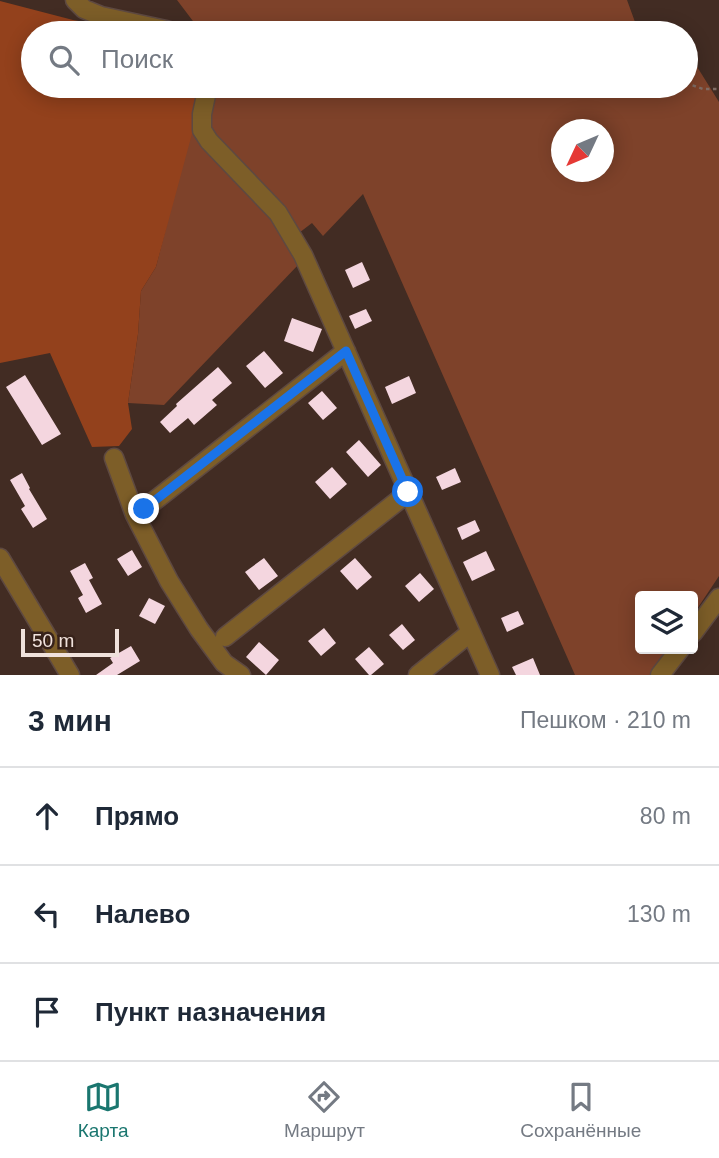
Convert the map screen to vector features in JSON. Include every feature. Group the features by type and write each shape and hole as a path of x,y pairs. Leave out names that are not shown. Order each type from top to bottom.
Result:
{"street":[{"path":"75,0 84,9 124,21"},
{"path":"205,98 202,130 209,141 278,213 303,255 490,675"},
{"path":"144,509 346,351"},
{"path":"114,458 135,515 169,581 224,663 241,675"},
{"path":"225,637 408,492"},
{"path":"0,558 70,675"},
{"path":"698,626 719,598"},
{"path":"418,675 471,632"},
{"path":"660,675 676,654"}],"path":[{"path":"698,87 719,89"}],"shaded area":[{"path":"177,0 627,0 635,21 193,21"},
{"path":"0,1 78,21 21,21 21,98 202,98 156,267 141,291 128,403 132,429 119,446 92,447 50,353 0,363"},
{"path":"698,68 719,102 719,576 698,608 698,591 635,591 635,654 666,654 651,675 575,675 363,194 323,236 312,223 287,242 299,264 164,405 128,403 141,291 156,267 199,98 698,98"}],"building":[{"path":"362,262 370,280 353,288 345,270"},
{"path":"366,309 372,321 355,329 349,316"},
{"path":"292,318 322,329 313,352 284,341"},
{"path":"264,351 283,373 265,388 246,366"},
{"path":"218,367 232,383 212,400 217,405 194,425 188,418 170,433 160,422"},
{"path":"25,375 61,434 42,445 6,387"},
{"path":"409,376 416,393 392,404 385,387"},
{"path":"322,391 337,408 323,420 308,403"},
{"path":"359,440 381,465 368,477 346,452"},
{"path":"332,467 347,484 330,499 315,482"},
{"path":"455,468 461,482 442,490 436,477"},
{"path":"22,473 47,519 33,528 21,509 25,506 10,480"},
{"path":"475,520 480,531 462,540 457,528"},
{"path":"132,550 142,567 128,576 117,559"},
{"path":"486,551 495,570 472,581 463,562"},
{"path":"264,558 278,576 259,590 245,572"},
{"path":"355,558 372,577 357,590 340,571"},
{"path":"85,563 93,578 89,580 102,604 86,613 78,598 83,595 70,571"},
{"path":"420,573 434,589 419,602 405,586"},
{"path":"149,598 165,606 155,624 139,616"},
{"path":"518,611 524,624 507,632 501,618"},
{"path":"402,624 415,640 403,650 389,635"},
{"path":"324,628 336,643 321,656 308,641"},
{"path":"259,642 279,660 266,675 246,657"},
{"path":"131,646 140,661 117,675 96,675 113,663 110,658"},
{"path":"369,647 384,664 371,675 355,659"},
{"path":"533,658 540,675 516,675 512,667"}],"route":[{"path":"144,509 346,351 408,492"}]}
